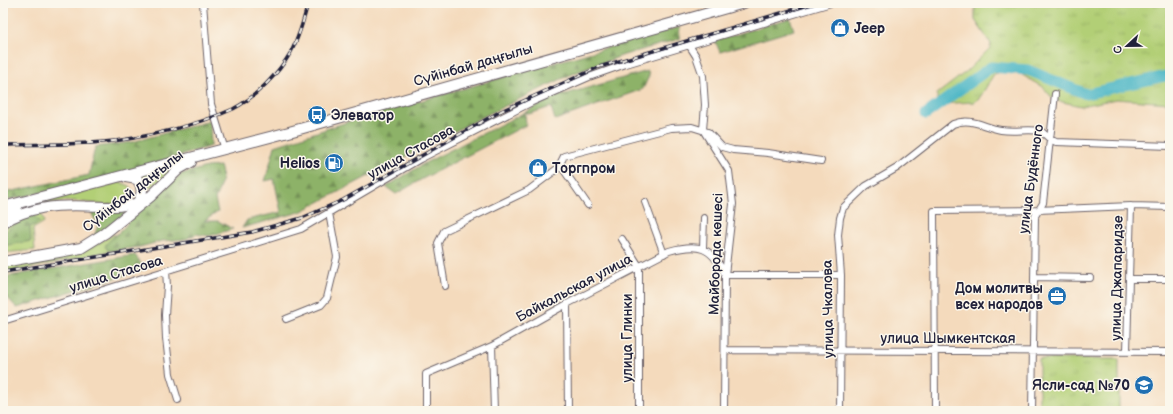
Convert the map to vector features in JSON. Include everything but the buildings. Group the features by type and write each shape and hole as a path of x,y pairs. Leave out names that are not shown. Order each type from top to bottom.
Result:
{"main road":[{"name":"Сүйінбай даңғылы","path":"3,207 225,150 744,3"},
{"name":"Сүйінбай даңғылы","path":"3,262 81,248 105,233 151,196 179,169 209,154"},
{"path":"118,178 132,178 139,182 142,191 138,202 130,212"},
{"path":"3,224 22,214 46,207 65,205 120,207 138,202 151,196"},
{"path":"3,214 34,200"}],"street":[{"path":"203,3 212,104 225,150"},
{"name":"улица Стасова","path":"3,321 301,229 420,159 532,102 597,75 689,45 831,3"},
{"path":"689,45 696,56 703,76 705,105 703,130"},
{"name":"улица Будённого","path":"1032,411 1035,216 1043,203 1055,94"},
{"name":"улица Чкалова","path":"840,411 842,349 841,275 838,235 843,208 866,186 897,168 953,124 961,121 969,120 1001,130 1041,131 1050,139"},
{"path":"588,205 561,166 564,156 663,130 692,127 708,132 722,147 733,150 768,153 821,161"},
{"name":"Майборода көшесі","path":"703,130 729,171 733,204 725,274 724,411"},
{"path":"1050,139 1070,143 1170,146"},
{"path":"445,286 438,243 444,231 529,190 561,166"},
{"path":"645,202 664,254"},
{"path":"935,411 934,211 1038,210 1131,206 1170,207"},
{"name":"улица Джапаридзе","path":"1127,351 1131,206"},
{"path":"286,319 321,305 327,298 338,257 329,212"},
{"path":"704,218 703,248 720,263 725,274 841,275"},
{"path":"622,239 639,266"},
{"name":"Байкальская улица","path":"426,411 426,374 492,346 567,304 664,254 685,247 703,248"},
{"name":"улица Глинки","path":"639,266 640,411"},
{"path":"166,271 168,286 165,315 166,338 170,374 178,400"},
{"path":"1034,277 1090,278"},
{"path":"1130,279 1170,279"},
{"path":"567,304 568,411"},
{"path":"492,346 494,411"},
{"name":"улица Шымкентская","path":"725,350 842,349 1170,352"}],"green space":[{"path":"975,3 1170,3 1170,103 1116,99 1081,106 1054,100 1044,88 1014,70 994,74 979,99 974,102 937,104 937,94 967,71 990,48 991,44 975,20"},
{"path":"790,18 794,30 720,52 715,41"},
{"path":"680,27 679,39 624,55 574,73 482,117 300,212 242,228 247,220 281,212 274,179 265,181 275,146 353,120"},
{"path":"648,71 649,76 643,89 555,120 551,107 529,114 525,112 555,97"},
{"path":"525,112 526,125 396,194 386,187 425,163"},
{"path":"210,121 211,146 108,178 3,201 3,193 89,175 95,147 132,142"},
{"path":"180,164 146,191 146,184 142,178 135,176"},
{"path":"220,166 222,179 215,199 218,212 204,221 218,221 233,229 209,236 196,234 186,239 162,241 140,247 109,251 105,246 123,229 128,222 181,174 207,167"},
{"path":"120,182 130,186 134,194 131,201 105,205 74,201 56,202 36,206 3,218 35,204"},
{"path":"88,207 111,211 131,209 94,237 98,225"},
{"path":"41,213 44,222 33,229 35,250 3,253 3,229 20,218"},
{"path":"34,216 40,222 30,227 31,241 3,246 3,238 5,233 12,226"},
{"path":"114,234 115,236 105,246 109,251 3,274 3,265 92,247"},
{"path":"135,255 145,269 17,308 6,296 3,296 3,277"},
{"path":"1039,359 1119,359 1119,411 1039,411"}],"waterway":[{"path":"926,114 991,67 1028,70 1086,94 1170,75"}],"railway":[{"path":"3,145 91,143 135,138 187,126 233,109 250,98 266,84 286,60 291,52 303,22 308,3"},
{"path":"3,272 252,232 302,218 343,200 501,111 599,67 815,3"}],"place":[{"name":"Jeep","path":"840,28"},
{"name":"Элеватор","path":"317,115"},
{"name":"Helios","path":"334,163"},
{"name":"Торгпром","path":"538,168"},
{"name":"Дом молитвы всех народов","path":"1057,296"},
{"name":"Ясли-сад №70","path":"1144,385"}]}
